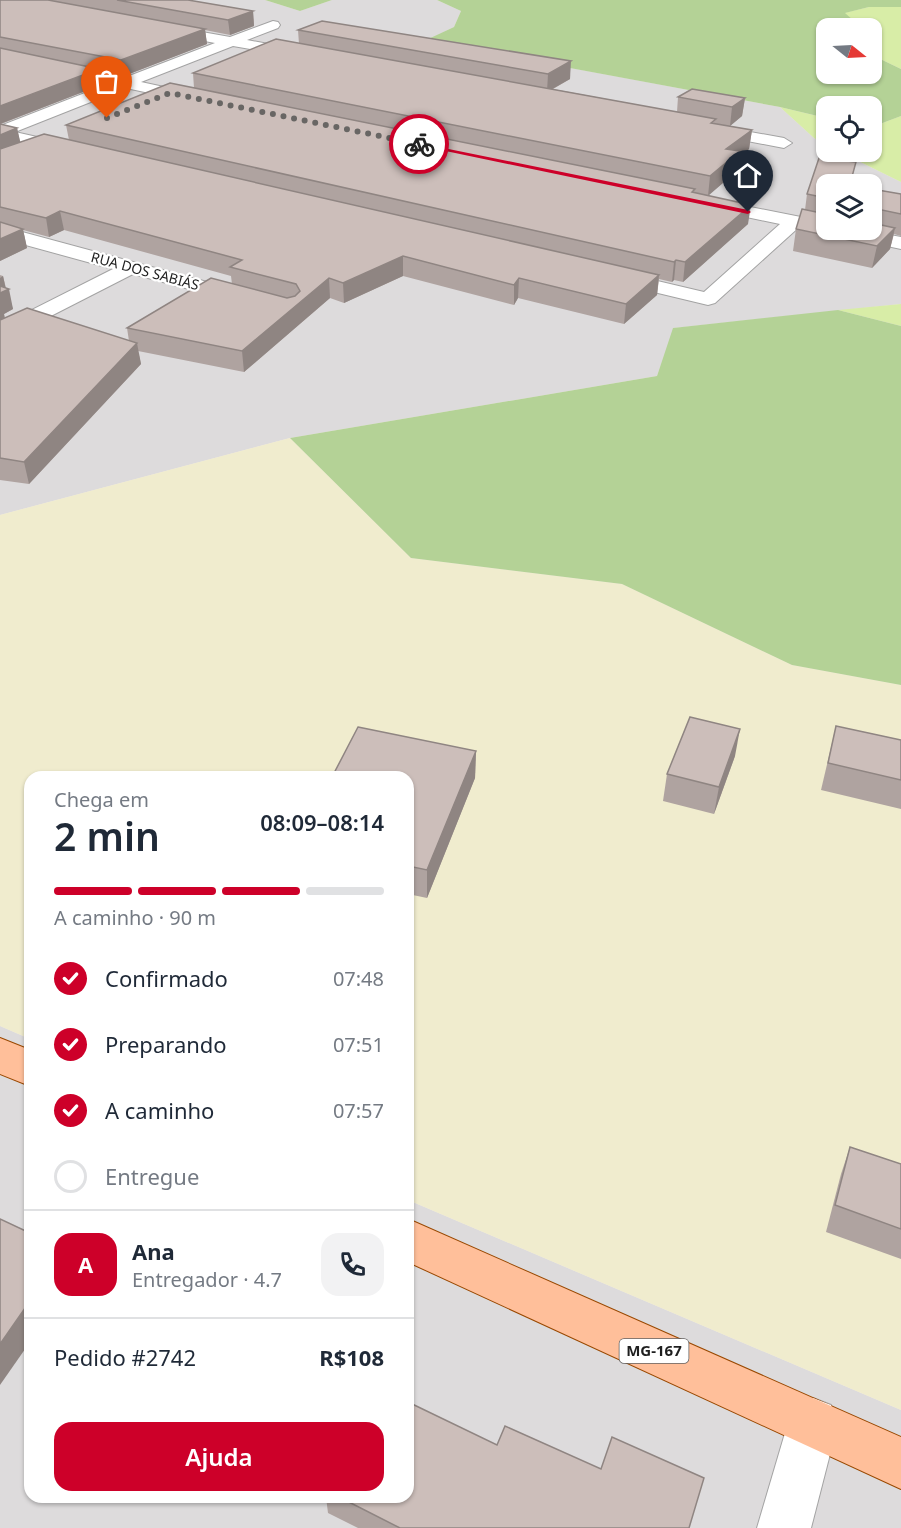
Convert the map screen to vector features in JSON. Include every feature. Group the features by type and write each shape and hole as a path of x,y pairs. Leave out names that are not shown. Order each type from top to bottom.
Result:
{"main road":[{"path":"0,1055 24,1065"},
{"name":"MG-167","path":"414,1242 901,1463"}],"street":[{"path":"0,133 273,25"},
{"path":"152,27 321,58"},
{"path":"243,62 297,41"},
{"path":"0,57 216,102"},
{"path":"139,105 201,80"},
{"path":"691,126 784,143"},
{"path":"0,133 91,155"},
{"path":"18,155 66,135"},
{"path":"690,200 816,226"},
{"path":"592,272 708,299 794,222"},
{"name":"RUA DOS SABIÁS","path":"0,232 255,301"},
{"path":"882,239 901,243"},
{"path":"0,335 131,267"},
{"path":"784,1528 813,1423"}],"shaded area":[{"path":"0,0 265,0 300,11 332,0 437,0 461,11 454,27 426,41 780,107 816,139 816,162 860,162 901,182 901,304 674,328 657,376 290,438 0,515"},
{"path":"290,438 411,558 622,584 792,665 901,685 901,1410 414,1203 414,771 24,771 24,1036 0,1026 0,515"},
{"path":"0,1026 24,1036 24,1503 414,1503 414,1203 901,1410 901,1528 0,1528"}],"green space":[{"path":"265,0 332,0 300,11"},
{"path":"437,0 901,0 901,7 869,7 845,13 851,18 816,18 816,84 882,84 882,60 901,69 901,116 882,123 882,96 816,96 816,116 424,41 454,27 461,11"},
{"path":"869,7 901,7 901,69 882,60 882,18 850,18 844,13"},
{"path":"780,107 816,116 816,139"},
{"path":"901,116 901,182 860,162 882,162 882,123"},
{"path":"901,304 901,326 838,310"},
{"path":"838,310 901,326 901,685 792,665 622,584 411,558 290,438 657,376 673,328"}],"building":[{"path":"0,0 48,0 205,29 121,60 0,37"},
{"path":"117,0 188,0 253,11 228,20"},
{"path":"322,21 571,61 548,74 298,30"},
{"path":"276,39 716,119 711,123 752,130 726,149 740,151 710,176 193,73"},
{"path":"0,48 99,69 0,106"},
{"path":"170,83 695,189 692,192 751,205 685,262 676,260 674,262 66,125"},
{"path":"692,89 745,98 732,107 678,97"},
{"path":"0,124 17,128 0,135"},
{"path":"44,134 659,275 626,304 519,278 514,285 403,256 343,283 329,278 242,351 127,328 211,278 287,298 295,296 300,291 296,284 230,267 242,260 60,211 46,218 0,207 0,149"},
{"path":"818,162 856,162 853,174 816,174 816,196 807,194"},
{"path":"882,191 901,194 901,214 882,210"},
{"path":"802,209 816,212 816,233 796,229"},
{"path":"0,222 23,229 0,239"},
{"path":"882,225 895,228 877,246 848,240 882,240"},
{"path":"0,286 9,289 0,293"},
{"path":"27,308 137,343 24,462 0,458 0,320"},
{"path":"690,717 740,729 719,787 667,774"},
{"path":"836,726 901,740 901,780 828,763"},
{"path":"358,727 476,751 427,870 414,867 414,771 335,771"},
{"path":"850,1147 901,1164 901,1229 835,1205"},
{"path":"0,1219 24,1230 24,1310 0,1344"},
{"path":"414,1405 497,1445 505,1426 601,1469 612,1437 704,1478 689,1528 400,1528 351,1503 414,1503"}],"way so far":[{"path":"107,118 170,93 419,144"}],"route":[{"path":"419,144 748,212"}]}
